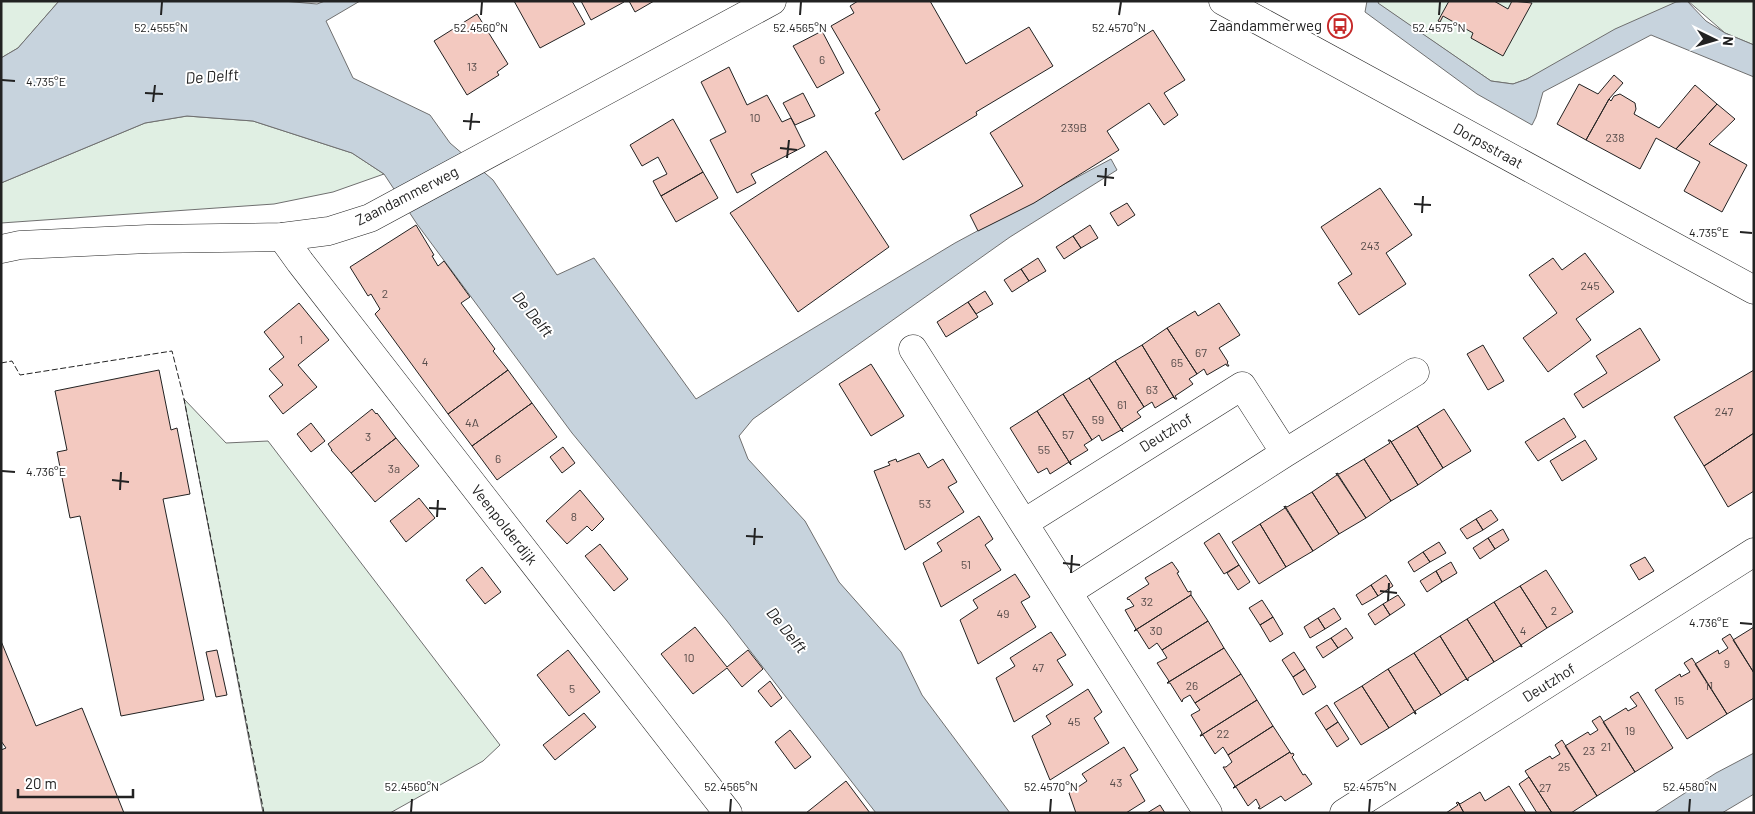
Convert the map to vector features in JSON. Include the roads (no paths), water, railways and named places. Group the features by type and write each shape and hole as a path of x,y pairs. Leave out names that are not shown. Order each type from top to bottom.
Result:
{"street":[{"name":"Zaandammerweg","path":"1,249 20,245 148,239 282,237 329,232 370,218 772,1"},
{"name":"Dorpsstraat","path":"1223,1 1754,290"},
{"name":"Veenpolderdijk","path":"282,237 728,813"},
{"path":"913,349 1208,813"},
{"path":"1068,592 1285,452 1415,372"},
{"name":"Deutzhof","path":"1024,523 1242,386 1285,452"},
{"name":"Deutzhof","path":"1344,813 1754,552"}],"water":[{"name":"De Delft","path":"59,1 283,1 317,4 325,1 360,1 326,21 353,78 430,115 450,143 493,180 557,275 594,258 696,399 955,243 1111,159 1117,170 1010,237 753,419 739,436 748,459 805,521 839,582 901,652 922,695 1010,813 876,813 727,621 572,433 417,224 384,174 352,153 253,121 187,116 145,123 1,183 1,58 18,48"},
{"path":"1367,1 1379,1 1378,3 1491,81 1513,84 1527,79 1615,29 1676,2 1687,1 1706,21 1725,33 1754,45 1754,77 1651,35 1543,92 1532,125 1477,94 1365,12"},
{"path":"1754,753 1754,794 1722,813 1654,813 1716,773"}],"place":[{"name":"Zaandammerweg","path":"1340,26"}]}
